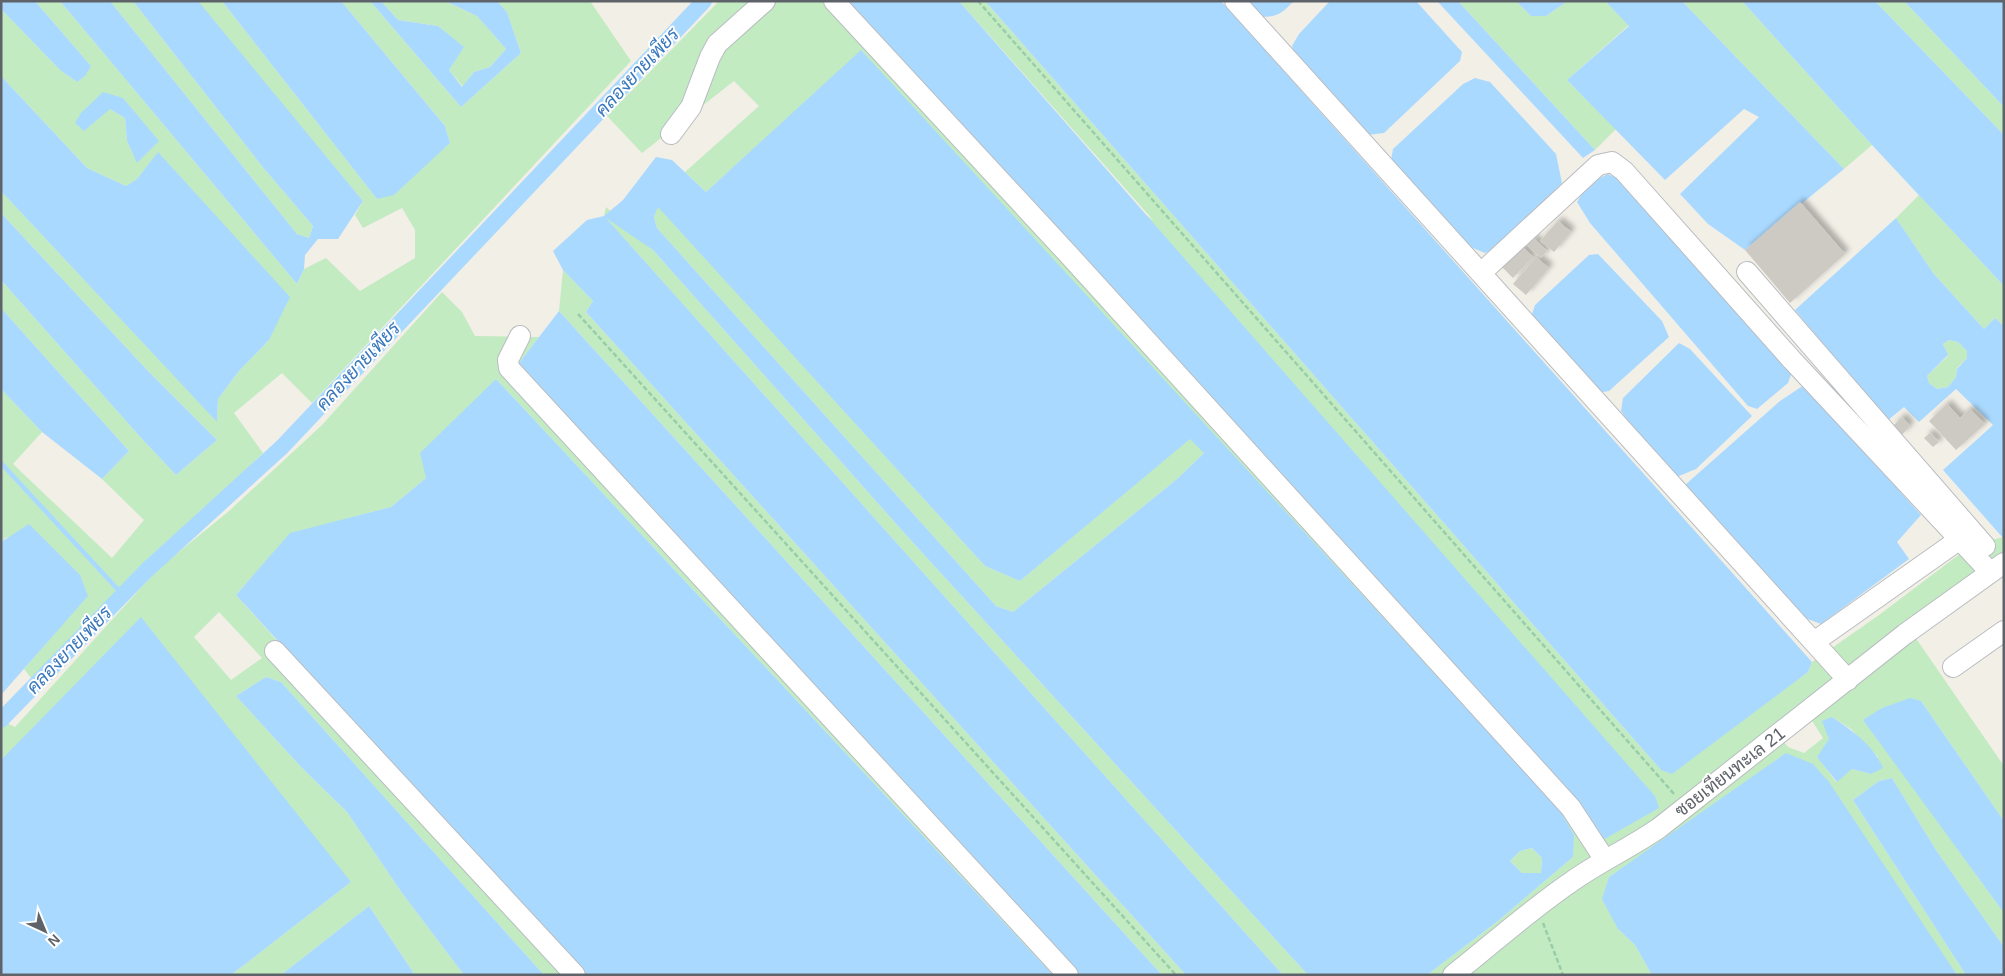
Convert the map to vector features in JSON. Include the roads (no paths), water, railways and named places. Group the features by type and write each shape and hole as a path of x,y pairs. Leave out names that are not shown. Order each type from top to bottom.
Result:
{"street":[{"path":"670,134 692,107 710,57 717,44 765,1"},
{"path":"834,1 1069,254 1571,808 1605,860"},
{"path":"1235,1 1848,680"},
{"path":"1481,273 1598,165 1612,162 1624,171 1792,360 1960,539 1998,566"},
{"path":"1747,272 1998,566"},
{"path":"520,336 508,360 509,368 1068,975"},
{"path":"1814,642 1960,539"},
{"name":"ซอยเทียนทะเล 21","path":"1453,975 1537,907 1605,860 1636,844 1905,634 1998,566"},
{"path":"1953,667 2004,631"},
{"path":"275,651 575,975"}],"water":[{"path":"1,1 35,1 91,66 85,76 77,82 60,70 1,9"},
{"path":"60,1 110,1 297,234 309,238 313,226 261,165 133,1 198,1 363,201 338,239 318,239 305,255 304,269 297,284"},
{"path":"222,1 341,1 445,126 450,143 394,195 377,199"},
{"path":"370,1 381,1 398,20 438,26 464,47 449,70 462,87 474,72 490,67 506,49 477,16 445,1 497,1 507,12 521,53 461,107"},
{"path":"843,1 959,1 1655,796 1659,808 1601,841"},
{"path":"985,1 1221,1 1812,662 1808,672 1672,774 1661,770"},
{"path":"1247,1 1294,1 1279,13 1261,17"},
{"path":"1330,1 1416,1 1462,52 1460,61 1384,133 1368,135 1295,56 1292,46 1299,34"},
{"path":"1437,1 1458,1 1595,150 1583,158"},
{"path":"1516,1 1568,1 1546,16 1531,16"},
{"path":"1605,1 1682,1 1844,169 1745,250 1708,224 1680,194 1759,117 1744,109 1665,180 1567,80 1629,26"},
{"path":"1742,1 1875,1 2004,135 2004,286 1872,145"},
{"path":"1904,1 2004,1 2004,107"},
{"path":"861,50 1559,809 1574,835 1573,857 1498,921 1427,975 1308,975 906,535 653,250 606,218 1283,975 1186,975 586,312 593,301 563,270 553,251 587,220 604,216 623,200 656,157 672,160 706,192","holes":["658,207 985,566 1020,581 1190,439 1204,453 1177,479 1013,612 996,606 657,228 654,217","1532,848 1542,858 1541,873 1522,873 1510,861 1520,851"]},
{"path":"1,76 87,168 126,186 137,179 158,152 290,297 269,340 239,371 218,399 217,422 1,191"},
{"path":"1475,78 1490,82 1556,154 1562,183 1507,242 1485,253 1468,246 1391,160 1393,149 1463,84"},
{"path":"103,92 123,98 159,141 137,163 127,141 125,118 110,109 84,131 75,123 81,113"},
{"path":"1608,174 1622,181 1792,372 1788,383 1757,409 1748,406 1590,223 1577,202 1590,185"},
{"path":"1,213 148,371 217,440 176,475 1,280"},
{"path":"1896,218 1934,274 1984,329 1995,318 2004,326 2003,538 1943,470 1993,425 1956,389 1919,422 1904,407 1887,421 1795,310","holes":["1949,340 1958,342 1967,351 1967,358 1957,369 1956,377 1948,387 1937,389 1929,383 1927,376 1948,355 1943,344"]},
{"path":"1598,254 1662,321 1669,337 1609,391 1597,393 1540,332 1532,314 1535,305 1589,255"},
{"path":"1,308 129,451 102,479 42,432 1,389"},
{"path":"559,311 1162,975 1080,975 519,363"},
{"path":"1679,343 1690,349 1752,416 1696,469 1674,478 1640,438 1621,411 1623,398"},
{"path":"496,379 1053,975 584,975 236,595 290,533 391,507 426,478 420,453"},
{"path":"1804,385 1921,515 1897,542 1909,559 1821,624 1805,618 1685,485 1780,401"},
{"path":"29,524 80,575 88,596 1,695 1,542"},
{"path":"141,617 351,882 231,975 1,975 1,760"},
{"path":"266,677 281,682 544,975 464,975 402,893 347,812 301,767 236,696"},
{"path":"1910,698 1921,701 2004,821 2004,913 1863,720 1882,708"},
{"path":"1832,717 1855,733 1868,746 1883,768 1871,774 1852,769 1837,782 1817,757 1829,739 1822,721"},
{"path":"1786,753 1813,764 1829,782 1957,975 1652,975 1635,945 1618,929 1602,899 1609,877"},
{"path":"1892,778 1936,850 2004,947 2004,975 1966,975 1853,800 1879,781"},
{"path":"369,906 415,975 281,975"}],"waterway":[{"name":"คลองยายเพียร","path":"1,720 147,570 282,447 704,1"},
{"path":"1,463 123,595"}]}
